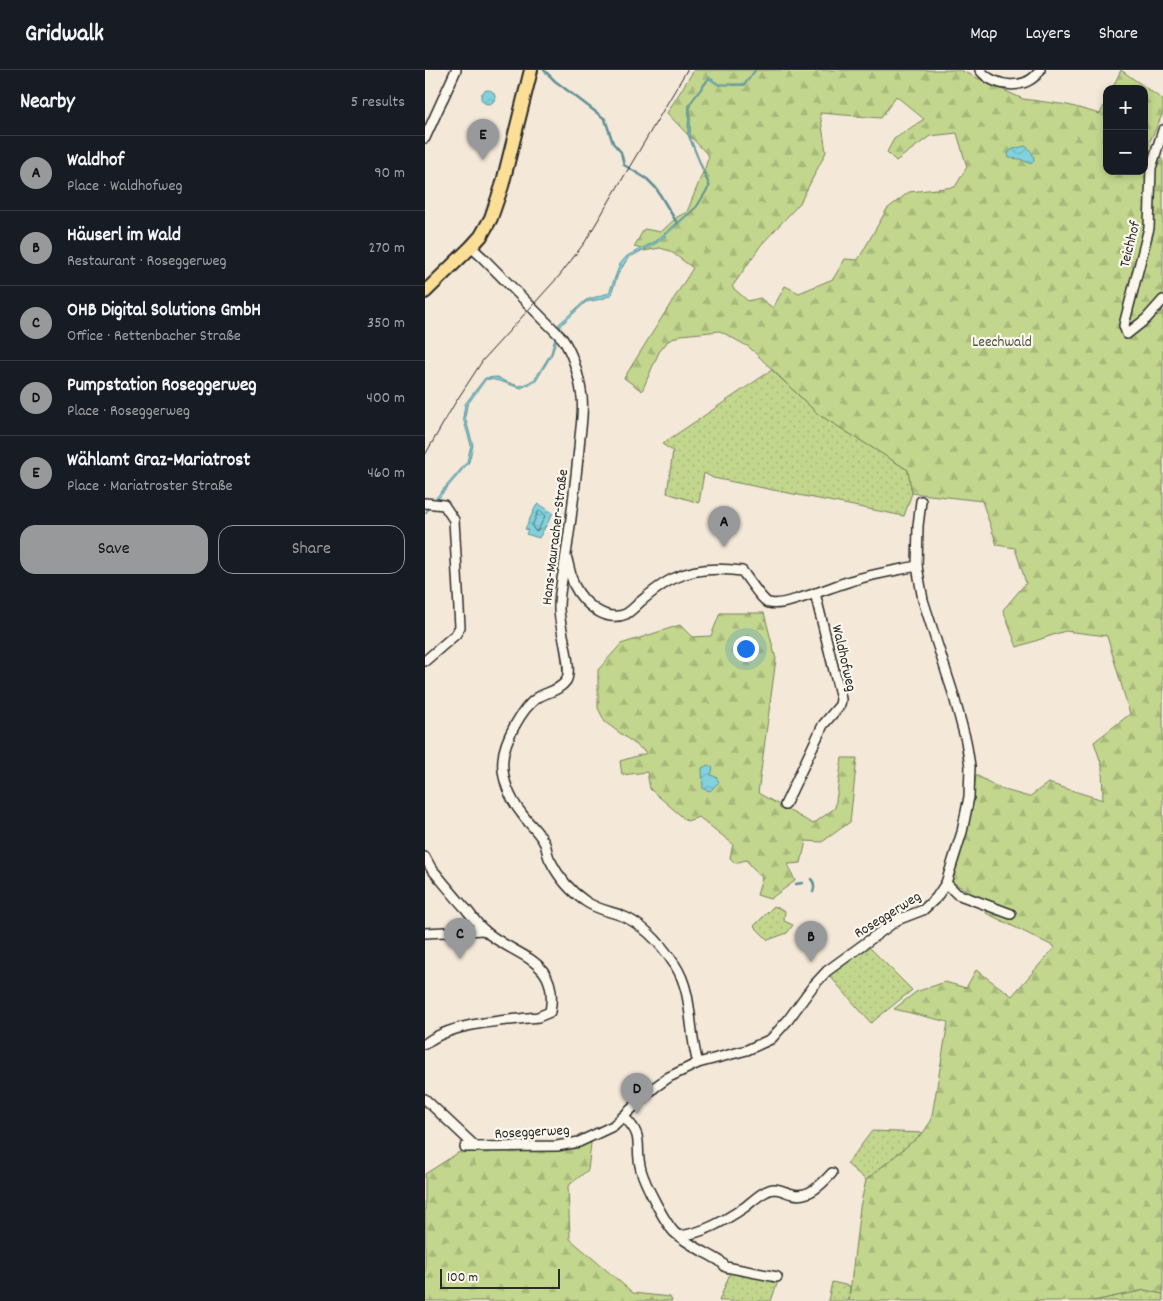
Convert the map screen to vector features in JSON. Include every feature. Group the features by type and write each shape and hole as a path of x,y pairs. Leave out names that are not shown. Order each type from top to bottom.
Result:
{"main road":[{"path":"425,292 471,247 487,224 499,197 531,70"}],"street":[{"path":"425,138 456,70"},
{"path":"981,70 986,77 999,84 1019,84 1040,70"},
{"name":"Teichhof","path":"1163,130 1151,168 1149,228 1125,321 1124,326 1127,334 1141,324 1163,300"},
{"name":"Hans-Mauracher-Straße","path":"471,247 562,338 569,348 575,363 582,399 573,506 559,606 560,624 569,668 566,681 557,689 537,698 523,712 513,728 503,757 503,775 514,802 545,843 549,857 562,880 586,902 622,916 639,926 662,947 676,966 687,991 698,1063"},
{"name":"Roseggerweg","path":"465,1147 557,1146 579,1142 613,1126 624,1118 638,1102 669,1077 698,1063 747,1050 771,1039 827,970 897,920 923,910 936,898 946,883 956,856 967,806 970,766 966,741 953,693 923,600 917,566 921,501"},
{"path":"425,661 457,634 460,627 453,520 447,508 441,505 426,503"},
{"path":"566,556 575,585 585,601 600,612 613,617 627,614 658,587 675,577 695,571 730,569 742,571 765,601 770,604 788,601 860,578 917,566"},
{"name":"Waldhofweg","path":"785,805 823,725 841,699 815,593"},
{"path":"425,857 431,868 484,930 520,952 544,970 549,979 552,1003 550,1012 538,1017 449,1030 434,1036 425,1044"},
{"path":"946,883 957,894 1011,914"},
{"path":"425,933 484,930"},
{"path":"425,1099 476,1147"},
{"path":"624,1118 634,1127 639,1139 639,1160 642,1173 667,1222 679,1236 720,1261 726,1267 777,1277"},
{"path":"679,1236 707,1230 764,1193 775,1189 797,1195 809,1192 820,1186 831,1173"}],"green space":[{"name":"Leechwald","path":"694,70 755,70 745,84 732,85 745,85 756,70 960,70 1023,99 1068,105 1100,114 1103,108 1103,175 1148,175 1148,89 1163,100 1163,113 1149,143 1163,161 1163,1294 1145,1290 1093,1301 849,1301 860,1207 866,1180 923,1133 931,1121 948,1022 894,1009 916,992 945,982 966,988 976,970 1012,996 1055,947 986,913 986,902 952,882 968,828 976,775 1001,789 1029,797 1048,783 1103,800 1102,766 1094,742 1130,714 1107,636 1065,631 1017,647 1003,610 1026,583 1015,548 997,545 982,501 912,493 908,470 818,414 749,347 720,331 681,335 668,341 659,352 642,391 624,378 693,268 670,251 660,248 644,251 697,207 710,186 704,171 709,156 690,136 690,104 707,82 689,104 688,135 667,113","holes":["896,96 924,119 894,139 887,152 896,161 930,136 957,133 967,167 955,187 909,192 887,209 858,260 845,259 833,279 799,293 785,286 773,308 760,298 748,301 732,287 761,245 800,203 826,152 820,113 881,118"]},
{"name":"Leechwald","path":"1121,70 1142,85 1114,85"},
{"path":"703,172 709,186 696,207 656,241 642,249 634,247 644,229 661,232 677,217 687,212"},
{"path":"772,370 818,414 908,470 912,493 904,516 713,478 704,473 699,503 667,493 673,451 662,444"},
{"path":"720,613 764,613 776,659 758,793 813,824 835,808 842,758 857,758 850,822 822,842 806,841 801,863 788,864 795,881 770,899 757,895 762,878 746,860 735,863 730,858 733,844 699,817 687,821 650,789 647,772 622,775 620,761 647,753 605,722 598,708 598,670 621,644 680,625 692,637 711,636"},
{"path":"774,906 785,911 784,921 793,925 787,933 768,940 754,926"},
{"path":"868,946 912,990 871,1023 829,975"},
{"path":"872,1131 923,1133 866,1180 847,1164"},
{"path":"591,1143 588,1170 568,1186 570,1239 633,1293 670,1297 672,1301 425,1301 425,1174 461,1151 557,1149"},
{"path":"731,1271 778,1281 771,1301 719,1301"},
{"path":"832,1282 850,1286 849,1301 828,1301"},
{"path":"1145,1290 1163,1294 1163,1301 1093,1301"}],"water":[{"path":"755,70 745,85 718,85 709,79 690,104 690,137 710,186 697,207 658,242 628,258 618,274 611,295 586,302 561,325 552,354 536,381 521,388 486,379 467,405 465,417 473,445 469,462 425,514 429,506 467,462 471,445 463,418 465,404 485,378 498,377 519,386 535,379 551,353 559,324 586,300 609,293 620,264 627,256 656,241 696,207 709,186 688,135 689,104 709,77 719,84 744,84"},
{"path":"485,90 491,90 495,97 491,104 485,104 481,100 481,94"},
{"path":"1025,146 1033,155 1034,160 1031,164 1020,159 1009,158 1008,153 1013,149"},
{"path":"539,504 553,513 539,538 526,534 528,530 525,529 536,506"},
{"path":"708,765 713,768 711,775 716,777 719,782 710,791 703,789 702,768"}],"waterway":[{"path":"544,70 555,81 605,119 613,143 621,152 624,165 647,179 656,188 677,223"},
{"path":"811,879 814,885 813,892"},
{"path":"796,884 802,883"}],"tram line":[{"path":"425,455 483,360 560,275 585,242 687,70"}],"place":[{"name":"Wählamt Graz-Mariatrost","path":"483,160"},
{"name":"Waldhof","path":"724,547"},
{"name":"OHB Digital Solutions GmbH","path":"460,959"},
{"name":"Häuserl im Wald","path":"811,962"},
{"name":"Pumpstation Roseggerweg","path":"637,1114"}]}
